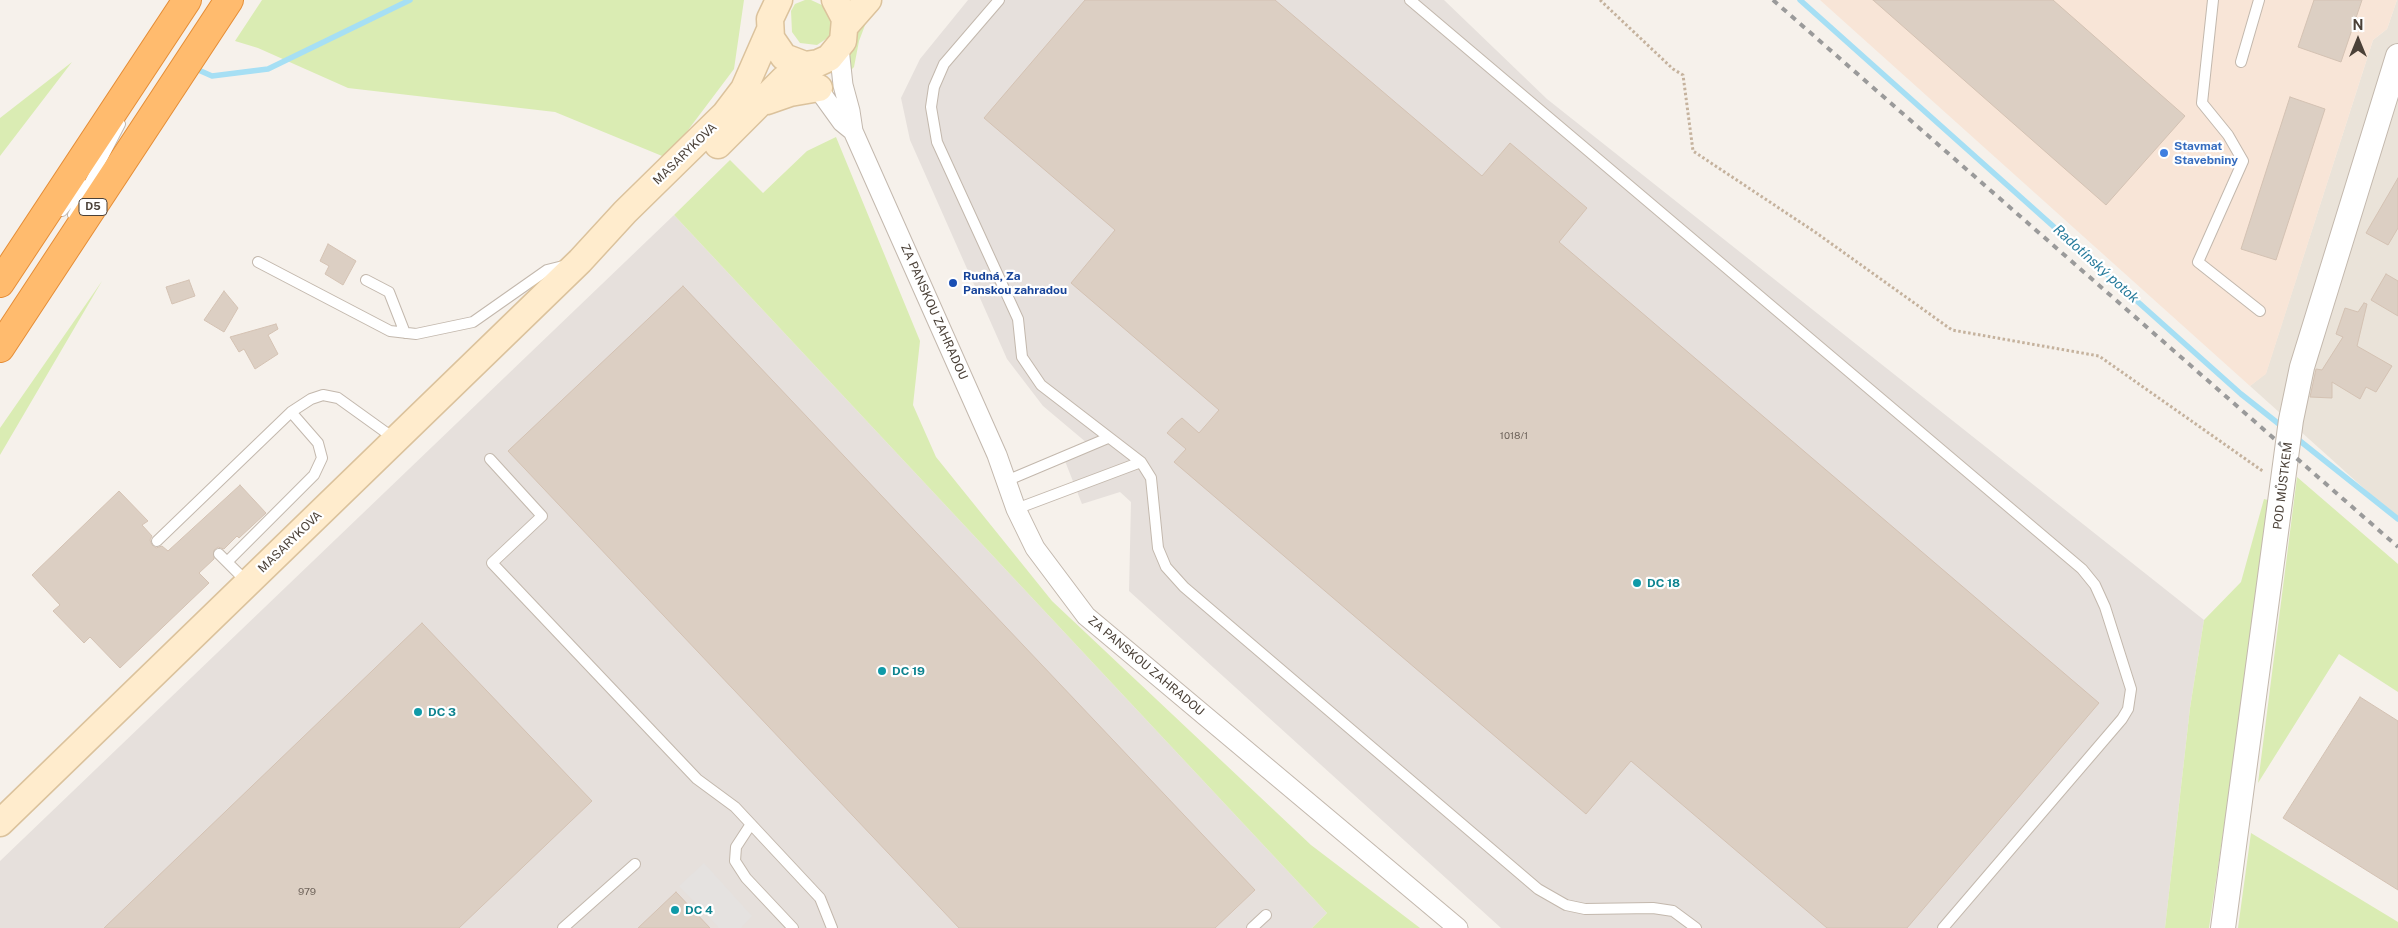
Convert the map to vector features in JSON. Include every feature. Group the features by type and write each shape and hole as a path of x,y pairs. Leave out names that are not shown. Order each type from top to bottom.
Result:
{"highway":[{"name":"D5","path":"0,348 229,0"},
{"path":"0,283 118,118 177,5"}],"main road":[{"path":"836,0 844,14 842,36"},
{"path":"772,11 773,45 780,53 800,67 823,61 868,0"},
{"name":"MASARYKOVA","path":"0,823 580,261 625,212 725,114 744,89 772,11"},
{"name":"MASARYKOVA","path":"580,261 631,225 701,162 784,79 800,67"},
{"path":"759,105 790,93 818,88"}],"street":[{"name":"ZA PANSKOU ZAHRADOU","path":"842,36 843,85 850,111 852,131 993,446 1016,509 1034,548 1086,616 1458,928"},
{"name":"POD MŮSTKEM","path":"2223,928 2290,431 2302,368 2392,97 2398,56"},
{"name":"ZA PANSKOU ZAHRADOU","path":"800,67 818,88 842,122 852,131"}],"lane":[{"path":"999,0 944,64 934,87 931,107 937,142 1018,319 1022,357 1041,385 1108,438 1142,462 1150,478 1154,493 1158,548 1166,567 1184,587 1538,889 1566,905 1585,909 1653,908 1672,911 1696,928"},
{"path":"1410,0 2082,569 2095,585 2105,607 2131,689 2128,709 2122,719 1943,928"},
{"path":"2213,0 2202,103 2228,135 2243,162 2198,262 2260,310"},
{"path":"2240,62 2258,0"},
{"name":"D5","path":"0,287 206,36"},
{"name":"D5","path":"16,325 96,170 118,118"},
{"path":"258,262 390,331 416,334 472,322 547,270 580,261"},
{"path":"366,280 389,292 404,333"},
{"path":"158,541 291,412 311,399 323,395 338,398 396,439"},
{"path":"227,562 314,475 322,458 318,443 291,412"},
{"path":"1006,481 1108,438"},
{"path":"490,459 542,516 492,563 697,779 735,807 820,898 832,928"},
{"path":"1016,509 1142,462"},
{"path":"219,554 248,583"},
{"path":"751,824 736,847 735,861 746,878 793,928"},
{"path":"563,928 635,864"},
{"path":"1252,928 1266,915"}],"path":[{"path":"1600,0 1672,69 1683,75 1693,151 1815,232 1952,330 2099,356 2283,485"}],"shaded area":[{"path":"968,0 1444,0 1547,99 2204,620 2190,708 2165,928 1501,928 1129,591 1131,502 1120,492 1082,504 1063,456 1087,443 1043,406 1007,359 910,140 901,98 920,59"},
{"name":"Stavmat Stavebniny","path":"1820,0 2397,0 2387,29 2373,40 2266,374 2250,386"},
{"path":"2397,0 2398,519 2250,386 2266,373 2373,40 2387,29"},
{"path":"674,215 1327,913 1312,928 0,928 0,861"},
{"path":"704,863 752,916 741,928 719,928 679,886"}],"green space":[{"path":"262,0 744,0 734,69 667,158 555,112 348,88 258,48 235,41"},
{"path":"811,0 824,6 832,17 832,31 829,37 817,45 800,43 792,32 791,11 795,4"},
{"path":"867,20 859,41 854,67 849,72 849,55 854,39 857,31"},
{"path":"72,62 0,156 0,118"},
{"path":"836,137 920,341 913,405 936,457 1052,601 1311,845 1420,928 1312,928 1327,913 674,215 730,160 763,193 807,151"},
{"path":"102,281 0,455 0,428"},
{"path":"2297,477 2398,564 2398,692 2339,654 2258,783"},
{"path":"2264,499 2272,501 2209,928 2165,928 2190,708 2204,620 2241,582"},
{"path":"2251,833 2398,922 2398,928 2238,928"}],"building":[{"name":"DC 18","path":"1085,0 1275,0 1482,176 1510,143 1587,208 1559,242 2099,703 1907,928 1827,928 1631,761 1586,814 1174,462 1186,449 1167,433 1182,418 1199,433 1219,410 1071,283 1115,230 984,118"},
{"path":"1873,0 2053,0 2185,116 2106,205"},
{"path":"2314,0 2362,0 2341,62 2298,47"},
{"path":"2290,97 2325,109 2276,260 2241,249"},
{"path":"2398,178 2398,228 2388,245 2366,233"},
{"path":"328,244 356,261 343,285 325,274 329,266 320,261"},
{"path":"2386,274 2398,281 2398,316 2371,300"},
{"path":"189,280 195,296 172,304 166,287"},
{"name":"DC 19","path":"683,286 1255,890 1215,928 959,928 508,451"},
{"path":"224,291 238,308 224,332 204,320"},
{"path":"2364,303 2367,304 2357,346 2392,366 2376,392 2366,387 2360,399 2332,382 2332,398 2310,397 2316,369 2322,370 2343,337 2336,334 2345,308 2358,312"},
{"path":"276,324 278,329 268,335 278,354 255,369 244,349 239,352 230,337"},
{"path":"240,485 266,513 224,549 218,547 214,550 214,559 199,573 209,583 120,668 90,637 84,643 53,611 60,605 32,575 119,491 148,521 142,525 152,536 150,540 152,545 156,548 162,546 168,551"},
{"name":"DC 3","path":"422,623 592,801 459,928 104,928"},
{"path":"2360,697 2398,721 2398,890 2283,818"},
{"name":"DC 4","path":"676,892 710,928 638,928"}],"waterway":[{"path":"194,68 212,76 268,69 410,0"},
{"name":"Radotínský potok","path":"1800,0 2241,394 2284,428"},
{"name":"Radotínský potok","path":"2295,437 2398,519"}],"railway":[{"path":"1773,0 2398,547"}],"place":[{"name":"Stavmat Stavebniny","path":"2164,153"},
{"name":"Rudná, Za Panskou zahradou","path":"953,283"},
{"name":"DC 18","path":"1637,583"},
{"name":"DC 19","path":"882,671"},
{"name":"DC 3","path":"418,712"},
{"name":"DC 4","path":"675,910"}]}
